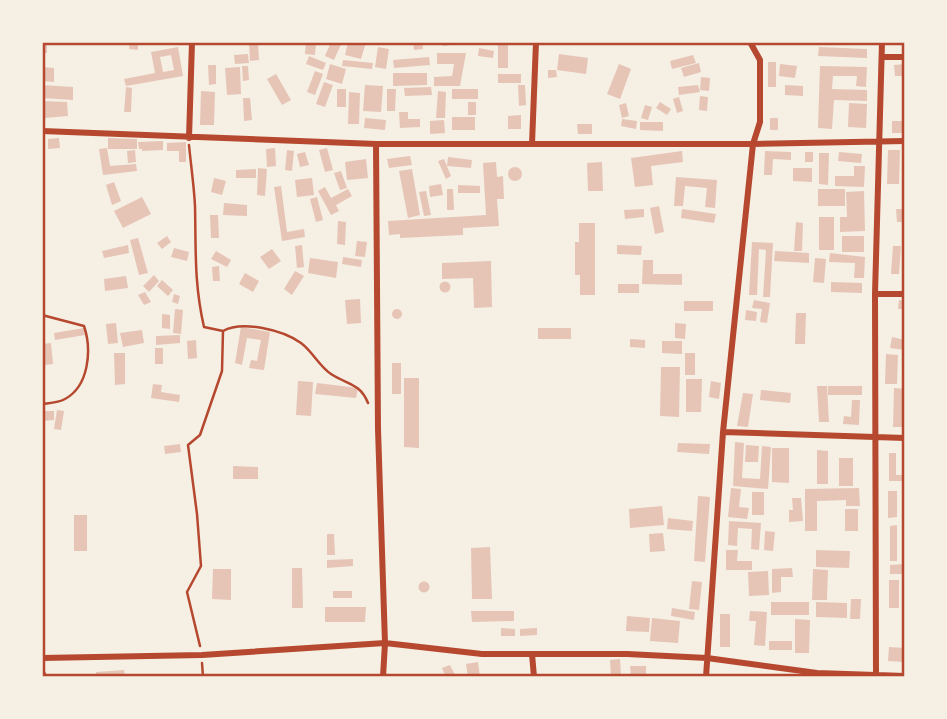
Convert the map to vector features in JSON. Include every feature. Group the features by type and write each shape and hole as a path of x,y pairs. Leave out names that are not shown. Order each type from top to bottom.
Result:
{"street":[{"path":"189,138 192,42"},
{"path":"532,144 536,42"},
{"path":"706,677 723,432 753,144 760,122 760,60 750,42"},
{"path":"876,676 876,294 882,42"},
{"path":"882,57 905,57"},
{"path":"42,131 376,144 753,144 905,141"},
{"path":"376,144 378,429 385,643 383,677"},
{"path":"876,294 905,294"},
{"path":"723,432 905,438"},
{"path":"42,658 202,655 385,643 482,654 627,654 707,658 817,673 905,676"},
{"path":"532,654 534,677"}],"path":[{"path":"189,138 195,203 195,277 204,327 223,331 235,326 254,327 270,330 300,342 327,371 359,388 378,429"},
{"path":"42,315 84,326 88,354 86,369 75,391 65,399 42,404"},
{"path":"204,677 202,655 187,592 201,566 188,445 200,435 222,371 223,331"},
{"path":"42,666 46,677"}],"building":[{"path":"42,42 47,42 47,53 42,53"},
{"path":"130,42 138,42 138,50 129,49"},
{"path":"249,42 258,42 259,60 250,61"},
{"path":"306,42 316,42 315,55 305,54"},
{"path":"331,42 342,42 334,60 325,56"},
{"path":"348,42 366,42 361,59 345,55"},
{"path":"413,42 422,42 423,49 414,50"},
{"path":"442,42 458,42 459,44 443,46"},
{"path":"508,43 508,68 498,68 498,44"},
{"path":"178,47 183,76 126,86 124,79 155,73 151,52","holes":["171,55 174,70 163,72 160,57"]},
{"path":"378,47 389,49 386,69 375,67"},
{"path":"819,47 867,49 867,58 818,56"},
{"path":"479,48 494,51 493,58 478,56"},
{"path":"437,53 466,53 460,86 434,86 434,77 452,76 454,64 437,64"},
{"path":"248,54 249,63 235,64 234,55"},
{"path":"559,54 588,58 586,74 557,70"},
{"path":"693,55 696,63 672,69 670,61"},
{"path":"309,56 326,63 323,70 306,64"},
{"path":"429,57 430,65 394,68 393,60"},
{"path":"343,60 373,63 372,69 342,66"},
{"path":"768,62 776,62 776,87 768,87"},
{"path":"699,63 701,72 684,77 681,68"},
{"path":"330,64 346,69 342,84 326,79"},
{"path":"619,64 631,69 620,99 607,94"},
{"path":"780,64 797,66 795,78 779,76"},
{"path":"905,64 905,76 895,76 894,65"},
{"path":"208,65 216,65 216,84 209,85"},
{"path":"242,66 248,66 249,80 243,81"},
{"path":"820,66 867,67 866,87 856,86 857,76 833,76 832,89 867,90 867,101 834,100 832,129 818,128"},
{"path":"42,67 54,68 54,82 42,81"},
{"path":"240,67 241,94 227,95 225,68"},
{"path":"548,70 556,70 557,77 548,78"},
{"path":"315,71 323,74 315,95 307,92"},
{"path":"393,73 427,73 427,85 393,86"},
{"path":"276,74 291,100 282,105 267,79"},
{"path":"498,74 521,74 521,83 498,83"},
{"path":"701,77 710,78 709,91 700,90"},
{"path":"324,82 333,85 325,107 316,104"},
{"path":"42,85 73,87 73,100 42,98"},
{"path":"365,85 383,86 381,112 363,111"},
{"path":"518,85 525,85 526,105 519,106"},
{"path":"698,85 700,92 679,95 678,87"},
{"path":"785,85 803,86 803,96 785,95"},
{"path":"126,87 132,88 131,112 124,112"},
{"path":"431,87 432,95 405,96 404,88"},
{"path":"337,89 346,89 346,107 337,107"},
{"path":"387,89 396,89 395,111 387,111"},
{"path":"452,89 478,89 478,99 452,99"},
{"path":"201,91 215,92 214,125 200,125"},
{"path":"438,91 446,92 445,118 436,118"},
{"path":"349,92 360,93 359,124 348,124"},
{"path":"700,96 708,97 707,111 699,110"},
{"path":"679,97 683,111 677,113 673,99"},
{"path":"243,98 250,98 252,120 244,121"},
{"path":"42,101 67,102 68,116 45,118 42,121"},
{"path":"468,102 476,102 476,115 468,115"},
{"path":"660,102 671,109 667,115 656,108"},
{"path":"626,103 629,116 622,118 619,105"},
{"path":"849,103 867,104 866,128 848,127"},
{"path":"645,105 652,107 648,120 641,118"},
{"path":"399,112 408,112 408,119 420,119 420,127 400,128"},
{"path":"521,115 521,129 508,129 508,116"},
{"path":"452,117 475,117 475,130 452,130"},
{"path":"365,118 386,120 385,130 364,128"},
{"path":"770,118 778,118 778,130 770,130"},
{"path":"622,119 637,121 636,129 621,126"},
{"path":"444,120 445,133 430,134 430,121"},
{"path":"892,121 905,121 905,133 892,133"},
{"path":"640,122 663,122 663,131 640,130"},
{"path":"577,124 592,124 592,134 578,134"},
{"path":"59,138 60,148 48,149 48,139"},
{"path":"108,138 137,139 137,149 108,149"},
{"path":"163,141 163,150 139,149 138,142"},
{"path":"186,142 186,162 179,162 179,151 167,151 167,143"},
{"path":"107,148 110,166 136,164 137,171 103,175 99,149"},
{"path":"275,148 276,166 267,167 266,149"},
{"path":"327,148 333,170 325,172 319,150"},
{"path":"135,150 136,162 128,163 127,151"},
{"path":"287,150 294,151 292,171 285,170"},
{"path":"888,150 900,150 899,184 887,184"},
{"path":"682,151 683,162 651,166 653,185 635,187 631,158"},
{"path":"765,151 791,152 791,160 773,159 772,175 764,175"},
{"path":"305,152 309,165 300,167 297,154"},
{"path":"805,152 813,152 813,162 805,162"},
{"path":"839,152 862,154 861,163 838,161"},
{"path":"819,153 829,153 828,185 819,184"},
{"path":"410,156 412,165 389,168 387,159"},
{"path":"448,157 472,160 471,168 447,166"},
{"path":"366,159 368,178 347,180 345,162"},
{"path":"444,159 451,176 446,179 438,161"},
{"path":"496,162 497,177 503,176 504,199 497,199 499,226 463,228 463,235 400,238 400,234 389,235 388,221 486,215 483,163"},
{"path":"602,162 603,191 588,191 587,163"},
{"path":"854,166 865,166 864,187 835,186 835,176 854,176"},
{"path":"515,167 520,169 520,179 515,181 510,179 508,174 510,169"},
{"path":"258,168 267,169 265,196 257,195"},
{"path":"793,168 812,168 812,182 793,181"},
{"path":"256,169 256,178 236,178 236,170"},
{"path":"412,169 420,215 408,218 399,171"},
{"path":"341,171 347,188 340,190 334,173"},
{"path":"676,177 717,180 715,208 705,207 707,188 685,186 683,206 674,206"},
{"path":"214,178 226,181 222,195 211,192"},
{"path":"312,178 314,195 297,197 295,180"},
{"path":"114,182 121,201 112,205 106,185"},
{"path":"441,184 443,195 430,197 429,186"},
{"path":"458,185 480,186 480,193 458,193"},
{"path":"281,186 287,232 304,229 305,237 282,241 274,187"},
{"path":"325,187 331,198 348,189 352,196 336,205 339,211 331,215 318,191"},
{"path":"447,189 453,189 454,210 447,210"},
{"path":"818,189 845,189 845,206 818,206"},
{"path":"426,191 431,215 424,216 419,192"},
{"path":"864,191 865,231 840,232 840,217 847,217 846,192"},
{"path":"142,197 151,214 123,228 114,211"},
{"path":"317,197 323,220 316,222 310,199"},
{"path":"224,203 247,205 247,216 223,215"},
{"path":"659,206 664,232 655,234 650,208"},
{"path":"644,209 644,217 625,219 624,210"},
{"path":"682,209 716,214 714,223 681,218"},
{"path":"896,209 905,209 905,222 897,222"},
{"path":"210,215 218,215 219,238 211,238"},
{"path":"819,217 834,217 834,250 819,250"},
{"path":"338,221 346,222 345,245 337,244"},
{"path":"796,222 803,223 802,251 794,251"},
{"path":"579,223 595,223 595,295 580,295 580,275 575,275 575,242 579,242"},
{"path":"167,236 171,242 162,249 157,243"},
{"path":"842,236 864,236 864,252 842,252"},
{"path":"138,238 148,273 139,275 130,240"},
{"path":"357,241 367,242 365,257 355,256"},
{"path":"752,242 773,243 770,297 763,297 766,250 759,249 757,295 749,295"},
{"path":"128,245 129,253 104,258 102,251"},
{"path":"302,245 304,267 297,268 295,246"},
{"path":"617,245 642,246 641,255 617,254"},
{"path":"893,246 901,246 899,274 891,274"},
{"path":"174,248 189,252 187,261 171,257"},
{"path":"272,249 281,261 269,269 260,257"},
{"path":"216,251 231,260 227,267 211,259"},
{"path":"775,251 809,253 809,263 774,261"},
{"path":"830,253 865,257 864,278 854,278 855,263 829,262"},
{"path":"343,257 362,260 361,267 342,264"},
{"path":"310,258 338,262 336,278 308,273"},
{"path":"815,258 826,259 824,283 813,282"},
{"path":"643,260 653,260 653,274 682,274 682,285 642,284"},
{"path":"491,261 492,307 474,308 473,278 442,279 442,263"},
{"path":"219,266 220,281 213,281 212,267"},
{"path":"295,271 304,276 292,295 284,289"},
{"path":"245,273 259,281 253,292 239,284"},
{"path":"154,275 159,281 149,292 143,286"},
{"path":"126,276 128,288 105,291 104,279"},
{"path":"162,280 173,290 168,296 157,286"},
{"path":"445,281 451,287 445,293 439,287"},
{"path":"831,282 862,283 862,293 831,292"},
{"path":"618,284 639,284 639,293 618,293"},
{"path":"145,292 151,302 144,305 138,295"},
{"path":"174,294 180,296 178,304 172,302"},
{"path":"360,299 361,323 347,324 345,300"},
{"path":"754,300 770,303 767,323 760,322 762,309 752,308"},
{"path":"899,300 905,301 905,309 898,309"},
{"path":"684,301 713,301 713,311 684,311"},
{"path":"175,309 183,310 181,334 173,333"},
{"path":"397,309 401,310 401,318 397,319 393,318 392,314 393,310"},
{"path":"746,310 757,312 756,321 745,320"},
{"path":"796,313 806,313 805,344 795,344"},
{"path":"162,314 170,315 170,329 162,328"},
{"path":"116,323 118,343 108,344 106,324"},
{"path":"675,323 686,324 685,339 675,338"},
{"path":"241,327 270,332 264,370 249,368 251,360 257,361 261,340 247,338 242,365 235,363"},
{"path":"84,328 85,335 55,340 54,333"},
{"path":"538,328 571,328 571,339 538,339"},
{"path":"142,330 144,343 123,347 120,333"},
{"path":"180,335 180,343 156,345 156,336"},
{"path":"892,337 905,340 905,350 890,348"},
{"path":"630,339 645,340 645,348 630,347"},
{"path":"196,340 197,358 188,359 187,341"},
{"path":"662,341 682,341 682,354 662,353"},
{"path":"51,343 53,364 45,365 42,344"},
{"path":"155,348 163,348 163,364 155,364"},
{"path":"114,353 125,353 125,384 115,385"},
{"path":"685,353 695,353 695,375 685,375"},
{"path":"886,354 898,355 897,384 885,384"},
{"path":"392,363 401,363 401,394 392,394"},
{"path":"661,367 680,367 679,417 660,416"},
{"path":"404,378 419,378 419,448 404,447"},
{"path":"686,379 702,379 701,412 686,412"},
{"path":"298,381 313,382 311,416 296,415"},
{"path":"711,381 721,383 719,399 709,397"},
{"path":"317,383 358,388 356,398 315,394"},
{"path":"153,384 162,385 161,392 180,395 179,402 151,398"},
{"path":"817,386 827,386 829,422 819,422"},
{"path":"828,386 862,386 862,395 828,395"},
{"path":"894,388 905,389 905,427 893,427"},
{"path":"761,390 791,393 790,403 760,400"},
{"path":"743,393 753,394 748,427 737,426"},
{"path":"852,400 860,400 859,425 843,424 844,416 851,417"},
{"path":"57,410 64,411 61,430 54,429"},
{"path":"42,411 54,411 54,420 42,421"},
{"path":"735,442 744,443 742,478 760,479 762,446 771,447 768,489 733,486"},
{"path":"678,443 710,444 709,454 677,452"},
{"path":"180,444 181,452 165,454 164,446"},
{"path":"746,445 759,446 758,462 745,462"},
{"path":"772,448 789,448 789,483 772,482"},
{"path":"817,450 828,451 828,484 817,484"},
{"path":"889,453 896,453 896,475 905,475 905,481 889,481"},
{"path":"839,458 853,458 853,486 839,486"},
{"path":"233,466 258,467 258,479 233,479"},
{"path":"731,488 741,489 739,507 749,508 747,519 728,517"},
{"path":"859,488 860,506 846,506 846,500 817,501 817,531 805,531 805,489"},
{"path":"888,491 897,491 897,517 888,518"},
{"path":"752,492 764,492 764,515 752,515"},
{"path":"698,496 710,497 705,562 694,561"},
{"path":"792,498 801,498 803,521 789,522 789,510 793,510"},
{"path":"662,506 664,525 630,528 629,509"},
{"path":"845,509 858,509 858,531 845,531"},
{"path":"74,515 87,515 87,551 74,551"},
{"path":"668,518 693,521 692,531 667,529"},
{"path":"729,521 761,523 759,550 751,549 752,529 738,528 737,546 728,545"},
{"path":"897,525 897,561 890,561 890,526"},
{"path":"765,531 775,532 773,551 764,550"},
{"path":"663,533 665,551 650,552 649,534"},
{"path":"327,534 334,534 335,555 327,555"},
{"path":"490,547 492,599 472,599 471,548"},
{"path":"726,550 738,550 737,561 752,561 752,570 726,570"},
{"path":"816,550 850,551 849,568 816,567"},
{"path":"353,559 353,566 327,568 327,560"},
{"path":"905,564 905,574 890,574 890,565"},
{"path":"292,568 302,568 303,608 292,608"},
{"path":"792,568 793,577 781,577 781,592 772,593 772,569"},
{"path":"213,569 231,569 231,600 212,599"},
{"path":"813,569 828,570 827,600 812,600"},
{"path":"768,571 769,595 749,596 748,572"},
{"path":"889,580 899,580 899,608 889,608"},
{"path":"424,581 430,587 424,593 418,587"},
{"path":"692,581 702,582 699,610 689,609"},
{"path":"333,591 352,591 352,598 333,598"},
{"path":"851,599 861,599 860,619 850,619"},
{"path":"771,602 809,602 809,615 771,615"},
{"path":"816,602 847,603 847,618 816,617"},
{"path":"325,607 366,607 365,622 325,622"},
{"path":"672,608 695,612 694,620 671,616"},
{"path":"471,611 514,611 514,621 472,622"},
{"path":"750,611 767,612 765,646 754,645 756,621 749,621"},
{"path":"720,614 730,614 730,647 720,647"},
{"path":"627,616 650,618 649,632 626,631"},
{"path":"652,618 680,621 678,643 650,641"},
{"path":"795,619 810,620 809,653 795,653"},
{"path":"501,628 515,629 515,636 501,636"},
{"path":"537,628 537,635 520,636 520,629"},
{"path":"769,641 792,641 792,650 769,650"},
{"path":"889,647 905,648 905,662 888,661"},
{"path":"620,659 621,677 611,677 610,660"},
{"path":"478,662 480,677 468,677 466,664"},
{"path":"450,665 456,677 446,677 442,668"},
{"path":"630,666 646,666 646,677 631,677"},
{"path":"124,670 125,677 96,677 96,672"}]}
